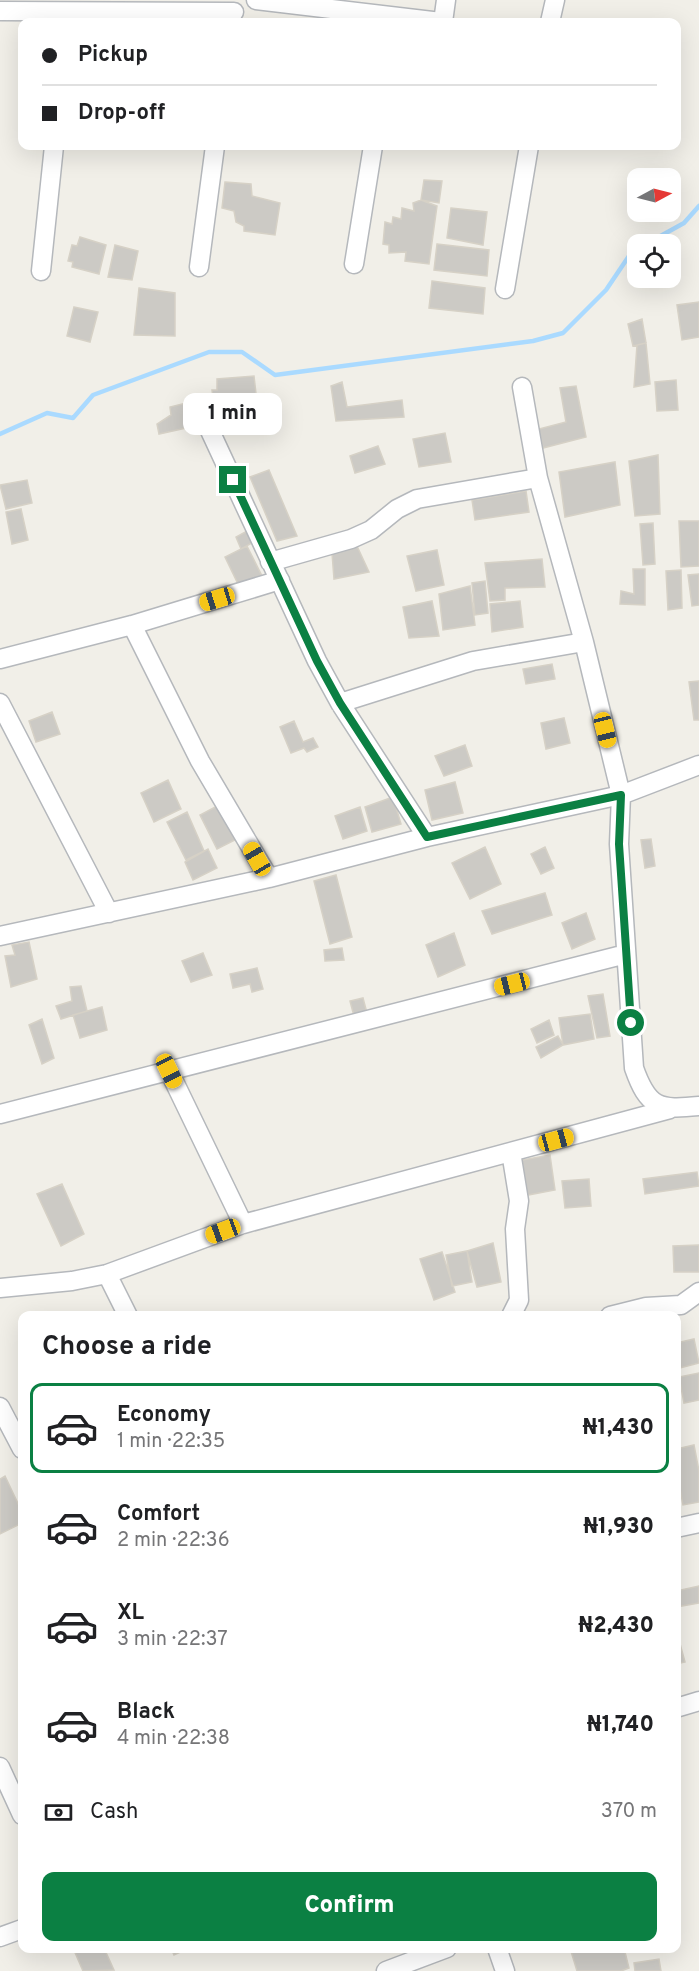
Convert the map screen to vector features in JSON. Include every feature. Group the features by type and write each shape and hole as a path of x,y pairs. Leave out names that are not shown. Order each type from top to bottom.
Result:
{"street":[{"path":"256,0 373,18"},
{"path":"443,18 446,0"},
{"path":"551,18 555,0"},
{"path":"0,11 68,17 234,11"},
{"path":"41,271 54,150"},
{"path":"199,267 214,150"},
{"path":"354,264 372,150"},
{"path":"505,289 528,150"},
{"path":"522,387 538,478 584,642 621,795 619,844 634,1068 641,1089 658,1105 670,1109"},
{"path":"205,420 317,661 340,703 427,837"},
{"path":"270,562 351,539 371,530 397,509 417,499 538,478"},
{"path":"0,659 132,625 280,580"},
{"path":"132,625 200,761 269,878"},
{"path":"340,703 473,661 584,642"},
{"path":"0,703 109,913"},
{"path":"0,936 269,878 427,837 621,795 699,765"},
{"path":"0,1114 626,954"},
{"path":"169,1071 243,1224"},
{"path":"0,1288 72,1281 107,1274 243,1224 670,1109 699,1106"},
{"path":"511,1152 519,1201 515,1229 519,1300 514,1311"},
{"path":"107,1274 126,1311"},
{"path":"630,1311 646,1307 681,1305 699,1292"},
{"path":"0,1407 18,1441"},
{"path":"681,1527 699,1523"},
{"path":"681,1706 699,1701"},
{"path":"0,1767 18,1806"},
{"path":"0,1937 18,1930"},
{"path":"386,1971 434,1953"},
{"path":"499,1953 505,1971"}],"building":[{"path":"424,180 442,181 439,203 421,200"},
{"path":"225,182 251,184 252,196 280,203 275,235 244,231 244,226 236,222 234,211 222,208"},
{"path":"421,200 437,206 429,264 405,261 406,252 389,253 389,245 383,244 385,222 392,224 393,217 401,219 402,208 414,211 413,203"},
{"path":"451,208 487,212 483,245 447,238"},
{"path":"80,237 106,245 99,274 72,267 73,262 68,261 72,245 77,246"},
{"path":"437,244 489,250 487,276 434,270"},
{"path":"115,245 138,251 132,280 108,277"},
{"path":"432,281 485,288 483,314 429,308"},
{"path":"139,288 175,293 175,336 134,335"},
{"path":"699,302 699,337 682,340 677,305"},
{"path":"74,307 98,312 90,342 67,336"},
{"path":"642,319 646,343 633,346 628,324"},
{"path":"646,343 650,384 634,387 637,345"},
{"path":"254,376 258,411 220,415 220,406 214,406 212,390 217,390 217,379"},
{"path":"676,380 678,410 657,411 655,382"},
{"path":"342,382 347,407 402,400 404,417 336,421 331,386"},
{"path":"576,386 586,437 543,448 539,429 566,422 560,388"},
{"path":"190,402 196,407 200,425 159,434 157,424 171,415 170,407"},
{"path":"445,433 451,462 419,467 413,439"},
{"path":"378,446 385,464 355,473 350,456"},
{"path":"658,455 660,514 635,516 629,461"},
{"path":"615,462 620,505 565,517 559,472"},
{"path":"269,470 297,536 277,541 250,477"},
{"path":"27,480 32,503 6,509 0,485"},
{"path":"526,491 529,512 475,520 472,500"},
{"path":"21,509 28,540 12,544 6,512"},
{"path":"679,521 699,521 699,566 681,567"},
{"path":"653,523 655,564 643,565 640,524"},
{"path":"247,531 252,543 241,549 236,537"},
{"path":"247,546 262,576 239,586 225,557"},
{"path":"357,546 369,572 334,579 332,553"},
{"path":"437,550 444,585 416,591 407,556"},
{"path":"542,559 545,587 505,588 505,600 490,601 485,563"},
{"path":"633,569 645,569 645,605 620,604 621,591 634,594"},
{"path":"681,570 682,608 668,610 666,571"},
{"path":"699,574 699,605 692,606 688,575"},
{"path":"485,581 488,613 475,615 472,583"},
{"path":"470,586 475,625 443,630 439,594"},
{"path":"432,601 439,636 409,638 403,607"},
{"path":"520,601 523,627 492,632 490,604"},
{"path":"552,664 555,679 526,684 523,669"},
{"path":"699,681 699,720 694,720 689,682"},
{"path":"52,712 60,734 36,742 29,721"},
{"path":"564,718 570,743 546,749 541,723"},
{"path":"294,721 303,742 313,738 318,747 307,752 304,748 291,753 280,727"},
{"path":"465,745 472,766 444,776 435,756"},
{"path":"168,780 181,809 154,822 141,793"},
{"path":"455,782 463,813 432,820 425,790"},
{"path":"393,797 401,824 372,832 365,807"},
{"path":"219,805 235,840 217,849 200,815"},
{"path":"360,807 367,831 343,839 335,816"},
{"path":"187,812 204,851 186,860 167,822"},
{"path":"651,839 655,866 645,868 641,840"},
{"path":"485,847 501,884 470,899 452,863"},
{"path":"545,847 554,868 541,874 531,854"},
{"path":"208,849 217,868 193,880 185,862"},
{"path":"336,875 352,937 330,944 314,881"},
{"path":"545,893 552,915 492,934 482,911"},
{"path":"586,913 595,939 572,949 562,923"},
{"path":"454,933 465,965 438,977 426,945"},
{"path":"29,942 37,979 11,987 5,956 15,955 12,945"},
{"path":"342,948 344,960 325,961 324,950"},
{"path":"203,953 212,975 191,982 182,961"},
{"path":"257,968 263,989 252,992 250,984 233,988 230,974"},
{"path":"81,986 87,1011 61,1019 56,1006 72,1001 70,987"},
{"path":"603,994 610,1036 597,1038 588,996"},
{"path":"363,998 367,1013 354,1016 350,1001"},
{"path":"102,1007 107,1030 80,1038 73,1015"},
{"path":"590,1014 594,1039 563,1045 559,1018"},
{"path":"42,1019 54,1058 42,1064 29,1025"},
{"path":"549,1020 554,1035 537,1043 531,1029"},
{"path":"558,1036 563,1045 541,1058 536,1047"},
{"path":"550,1155 555,1190 528,1195 522,1160"},
{"path":"697,1172 699,1186 645,1194 643,1179"},
{"path":"589,1179 591,1206 565,1208 562,1181"},
{"path":"62,1184 84,1234 61,1246 37,1194"},
{"path":"493,1243 501,1282 477,1287 467,1251"},
{"path":"699,1245 699,1272 674,1272 673,1246"},
{"path":"467,1251 472,1282 452,1286 446,1255"},
{"path":"442,1252 455,1292 434,1300 420,1259"},
{"path":"694,1339 699,1363 681,1368 681,1342"},
{"path":"699,1373 699,1400 684,1403 681,1377"},
{"path":"694,1445 699,1471 699,1502 683,1505 681,1495 681,1448"},
{"path":"5,1476 18,1504 18,1525 0,1534 0,1479"},
{"path":"699,1586 699,1603 681,1606 681,1590"},
{"path":"681,1647 685,1662 681,1663"},
{"path":"75,1953 106,1953 114,1970 83,1971"},
{"path":"572,1953 625,1953 629,1968 621,1971 577,1971"},
{"path":"659,1959 661,1971 635,1971 634,1963"}],"waterway":[{"path":"664,234 684,223 699,206"},
{"path":"0,434 47,413 73,418 93,395 209,352 242,352 275,375 533,341 563,333 606,290 627,259"}],"route":[{"path":"233,480 317,661 340,703 427,837 621,795 619,844 631,1023"}]}
